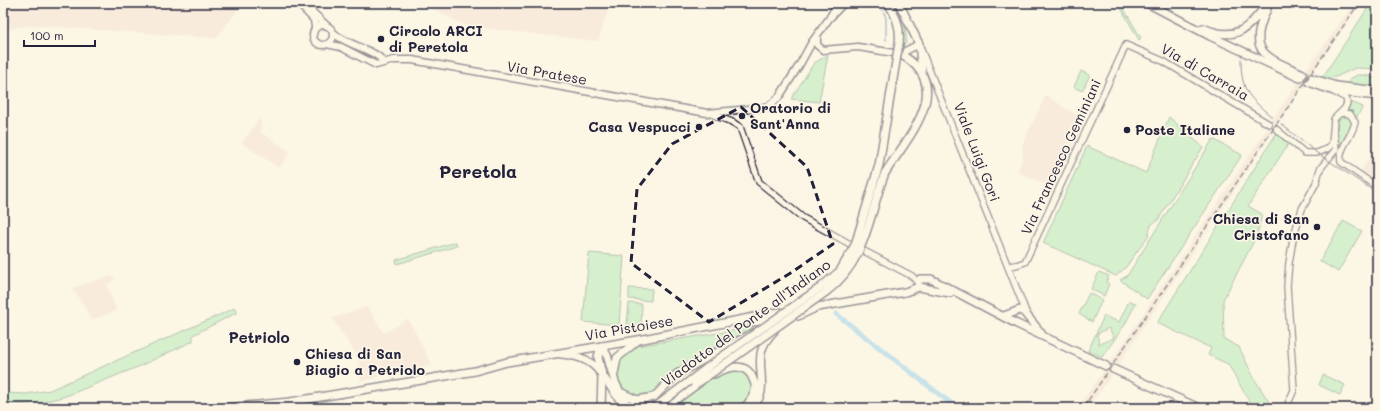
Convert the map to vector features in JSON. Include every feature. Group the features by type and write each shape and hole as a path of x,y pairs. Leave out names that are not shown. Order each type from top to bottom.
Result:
{"main road":[{"path":"298,3 314,20 315,27 312,34 315,42 321,45 327,44 332,40 333,32"},
{"path":"303,3 330,27 333,32 348,43 377,55 382,62"},
{"name":"Via Pratese","path":"327,44 340,47 372,64 378,65 382,62 394,60 412,60 706,113 764,107 772,104 782,92 800,64 809,46 831,16 837,3"},
{"path":"831,16 843,3"},
{"name":"Viadotto del Ponte all'Indiano","path":"654,408 821,287 836,275 844,265 855,245 880,165 899,31 897,20 888,3"},
{"name":"Viale Luigi Gori","path":"899,3 919,44"},
{"path":"1147,3 1213,32 1234,33 1248,26 1269,3"},
{"path":"1172,15 1210,36 1301,76 1272,60 1264,53 1258,38 1259,26 1269,3"},
{"path":"315,27 326,25"},
{"path":"818,35 817,45 823,50 858,47 897,53 912,60 922,74"},
{"path":"897,53 919,44"},
{"name":"Viadotto del Ponte all'Indiano","path":"665,408 835,285 850,268 863,243 885,173 924,110 927,99 927,88 922,74 919,44"},
{"path":"1377,91 1336,86 1310,80 1329,89 1377,96"},
{"path":"919,285 920,279 927,278 1106,366"},
{"path":"798,316 809,309 905,292 919,285 960,295"},
{"path":"1004,316 1022,310 1027,314 1043,335"},
{"name":"Via Pistoiese","path":"224,408 290,402 499,365 508,365 532,359 780,312"},
{"path":"1015,313 1013,318 1018,324"},
{"path":"1018,324 1027,321 1027,314"},
{"name":"Via Pistoiese","path":"730,322 768,321"},
{"path":"748,407 759,398 761,392 759,360 761,349 767,338 779,325"},
{"path":"622,393 635,400 652,398 660,393 677,374 743,337 761,330"},
{"path":"615,382 614,367 617,358 638,340"},
{"path":"601,346 598,357 602,375 601,404"},
{"path":"601,346 607,355 615,382 622,393 628,408"},
{"path":"561,354 586,359 592,362 628,408"},
{"path":"695,385 727,368 743,368 751,374 755,385 754,394 748,407"},
{"path":"1113,369 1199,408"}],"street":[{"name":"Viale Luigi Gori","path":"919,44 1027,314"},
{"name":"Via Francesco Geminiani","path":"1008,266 1016,266 1025,262 1126,45"},
{"name":"Via di Carraia","path":"1126,45 1163,61 1269,124"},
{"path":"1286,408 1294,390 1288,296 1288,263 1296,227 1302,209 1316,183 1318,172 1336,149 1333,121 1347,105 1348,100 1329,89"},
{"name":"Via Pratese","path":"706,113 732,122 740,127 759,182 803,218 850,244"},
{"path":"1339,113 1350,114 1355,122 1350,136 1342,150 1340,159 1342,164 1377,187"},
{"path":"1276,129 1305,153 1317,153 1327,149 1332,144 1334,132"},
{"path":"862,250 912,276 919,285"}],"highlighted area":[{"path":"741,107 807,167 833,244 789,274 709,322 631,263 637,189 672,144"}],"shaded area":[{"path":"6,3 243,3 216,38 32,25 8,29 3,43 3,15 4,16"},
{"path":"423,3 610,3 598,41 465,26"},
{"path":"1354,3 1361,3 1313,72 1108,380 1088,408 1077,408 1115,356 1305,72"},
{"path":"1046,95 1084,121 1053,188 1018,172 1023,157 1022,145"},
{"path":"261,117 260,132 290,152 279,168 242,143"},
{"path":"1377,146 1377,184 1362,174 1361,171"},
{"path":"112,276 115,280 107,284 116,311 90,320 85,307 72,288"},
{"path":"367,307 384,333 408,319 432,365 378,375 378,378 361,381 358,357 332,318"}],"green space":[{"path":"892,3 897,3 905,27 906,39 902,48 903,36 901,25 898,14"},
{"path":"1118,3 1126,3 1124,9 1141,38 1139,40"},
{"path":"1371,3 1377,3 1377,69 1355,68 1336,77 1322,78"},
{"path":"828,55 819,102 791,99 814,63"},
{"path":"1081,71 1090,75 1082,91 1074,87"},
{"path":"1357,75 1365,75 1377,79 1377,88 1347,85 1350,79"},
{"path":"1351,102 1363,107 1356,118 1347,111"},
{"path":"1343,115 1352,118 1353,126 1339,146 1337,133 1338,121"},
{"path":"1169,117 1203,147 1158,220 1151,225 1148,236 1126,267 1116,276 1043,243 1087,146 1146,173"},
{"path":"1276,134 1289,143 1248,206 1262,214 1257,235 1223,300 1224,339 1239,347 1255,380 1273,408 1253,408 1228,364 1208,355 1211,348 1157,323"},
{"path":"1213,139 1242,155 1147,299 1120,280 1127,276"},
{"path":"1343,221 1362,231 1338,272 1320,261"},
{"path":"456,242 457,246 397,264 396,260"},
{"path":"589,253 624,256 619,325 583,322"},
{"path":"1099,272 1109,276 1106,282 1109,284 1104,296 1091,289"},
{"path":"629,288 652,289 651,301 629,299"},
{"path":"1089,293 1102,300 1092,322 1079,314"},
{"path":"1129,301 1136,303 1124,326 1102,357 1088,351 1104,316 1119,322","holes":["1109,328 1114,338 1099,344 1097,334"]},
{"path":"629,303 642,304 641,326 627,325"},
{"path":"235,308 236,313 193,335 193,341 140,366 66,396 43,402 3,407 3,393 26,394 50,390"},
{"path":"761,326 716,346 686,363 671,374 657,392 648,396 632,396 621,386 618,379 617,371 623,356 637,346"},
{"path":"741,370 751,381 752,389 741,408 668,408 694,389 725,371"},
{"path":"1323,375 1345,385 1340,395 1319,385"}],"waterway":[{"path":"880,3 886,18 886,40"},
{"path":"836,314 957,408"}],"tram line":[{"path":"1241,59 1241,71 1248,94 1274,119"},
{"path":"1281,124 1317,153 1377,193"}],"railway":[{"path":"1083,408 1359,3"}],"place":[{"name":"Circolo ARCI di Peretola","path":"381,39"},
{"name":"Oratorio di Sant'Anna","path":"742,116"},
{"name":"Casa Vespucci","path":"699,127"},
{"name":"Poste Italiane","path":"1127,130"},
{"name":"Chiesa di San Cristofano","path":"1317,227"},
{"name":"Chiesa di San Biagio a Petriolo","path":"297,362"}],"district":[{"name":"Peretola","path":"478,172"},
{"name":"Petriolo","path":"259,338"}]}
